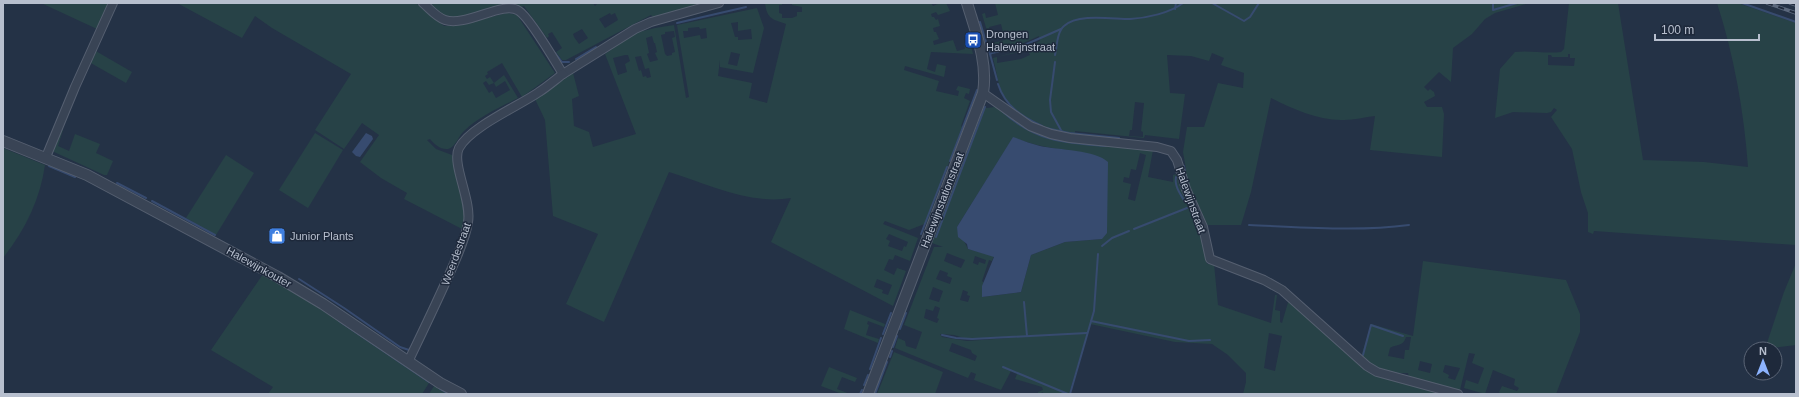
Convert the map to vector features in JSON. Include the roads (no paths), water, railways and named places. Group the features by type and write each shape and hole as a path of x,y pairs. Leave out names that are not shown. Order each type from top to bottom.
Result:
{"street":[{"path":"46,157 75,87 113,3"},
{"path":"423,3 438,17 452,22 463,21 499,10 511,8 517,9 526,17 563,74 635,29 651,22 719,3"},
{"name":"Halewijnstationstraat","path":"868,394 983,93 985,72 983,60 967,3"},
{"name":"Weerdestraat","path":"408,362 435,309 457,257 468,224 469,206 458,159 459,148 468,138 482,127 538,92 563,74"},
{"name":"Halewijnstraat","path":"983,93 1030,126 1052,134 1070,138 1157,147 1171,151 1177,160 1186,189 1203,227 1210,259 1278,287 1296,301 1367,366 1377,372 1458,394"},
{"name":"Halewijnkouter","path":"3,141 46,157 87,175 278,277 323,304 440,383 462,394"}],"water":[{"path":"366,133 372,136 373,139 360,157 356,156 352,152"},
{"path":"1013,137 1040,146 1095,155 1108,162 1107,233 1102,239 1065,242 1031,255 1021,292 982,297 982,286 994,257 968,249 967,244 958,237 957,227"}],"waterway":[{"path":"1175,9 1176,3"},
{"path":"1055,55 1060,32 1064,26 1070,22 1086,18 1130,19 1144,17 1172,10 1183,3"},
{"path":"1212,3 1244,21 1250,17 1259,3"},
{"path":"1493,3 1493,10 1517,3"},
{"path":"1742,3 1796,22"},
{"path":"677,23 746,7"},
{"path":"980,22 989,52"},
{"path":"997,80 990,54 1020,47 1061,29"},
{"path":"576,59 596,47"},
{"path":"555,53 562,62 569,62"},
{"path":"1055,62 1050,100 1051,112 1062,132"},
{"path":"998,84 1005,99 1015,110 1021,115 1042,126"},
{"path":"950,161 977,90"},
{"path":"936,237 985,107"},
{"path":"1002,111 1026,129 1050,139 1063,142 1106,146"},
{"path":"1046,128 1069,133 1119,138"},
{"path":"49,166 75,177"},
{"path":"1184,166 1185,172"},
{"path":"921,234 947,167"},
{"path":"1176,177 1177,187 1185,202"},
{"path":"117,183 146,198"},
{"path":"152,201 215,235"},
{"path":"1134,229 1187,208"},
{"path":"1249,225 1349,229 1409,225"},
{"path":"1102,246 1112,238 1129,231"},
{"path":"1070,394 1094,311 1098,254"},
{"path":"299,279 400,347 409,350 412,346"},
{"path":"1024,302 1027,336"},
{"path":"883,334 891,313"},
{"path":"900,329 906,313"},
{"path":"339,321 429,382"},
{"path":"1091,321 1189,341 1210,340"},
{"path":"1363,355 1371,325 1403,336"},
{"path":"942,335 972,339 1087,333"},
{"path":"893,347 897,336"},
{"path":"870,369 881,338"},
{"path":"890,357 892,351"},
{"path":"875,394 887,362"},
{"path":"1003,367 1068,394"},
{"path":"864,385 868,375"},
{"path":"440,389 449,394"},
{"path":"860,394 862,390"}],"railway":[{"path":"1767,3 1796,13"},
{"path":"1790,3 1796,5"}],"place":[{"name":"Drongen Halewijnstraat","path":"973,40"},
{"name":"Junior Plants","path":"277,236"}]}
